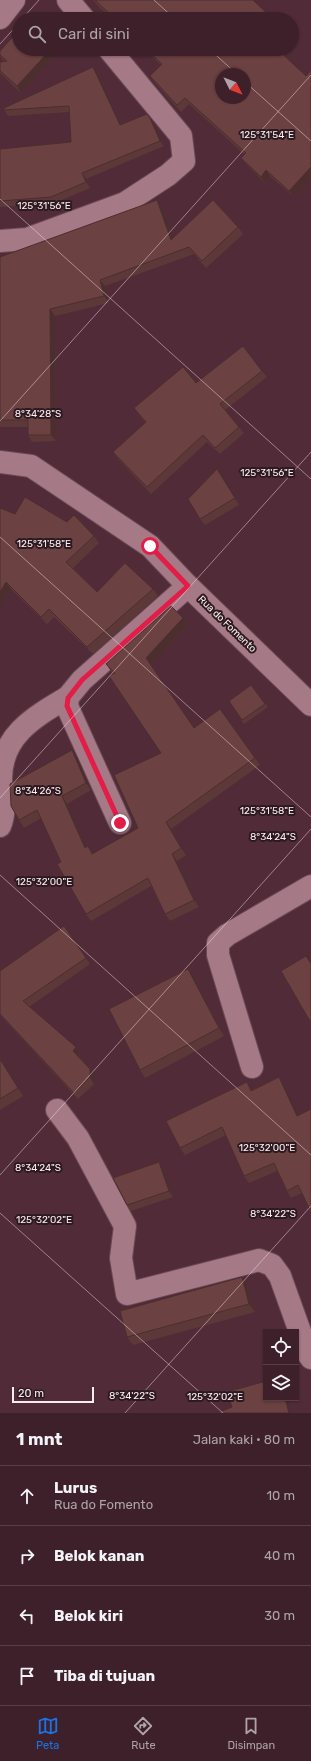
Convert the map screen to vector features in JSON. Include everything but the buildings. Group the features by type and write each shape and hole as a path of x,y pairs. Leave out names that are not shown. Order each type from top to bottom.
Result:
{"street":[{"path":"0,18 14,0"},
{"path":"68,0 78,12"},
{"path":"0,241 27,239 126,203 168,175 184,161 181,136 115,56"},
{"name":"Rua do Fomento","path":"0,462 30,466 150,546 188,586 311,705"},
{"path":"0,826 4,817 0,768 6,747 32,718 68,698 82,680 188,586"},
{"path":"68,698 67,706 120,823"},
{"path":"252,1067 218,955 218,943 226,935 311,886"},
{"path":"57,1110 81,1144 125,1226 121,1258 127,1294 259,1260 272,1265 280,1276 308,1354 311,1358"}],"route":[{"path":"120,823 67,706 68,698 74,688 82,680 188,586 150,546"}]}
